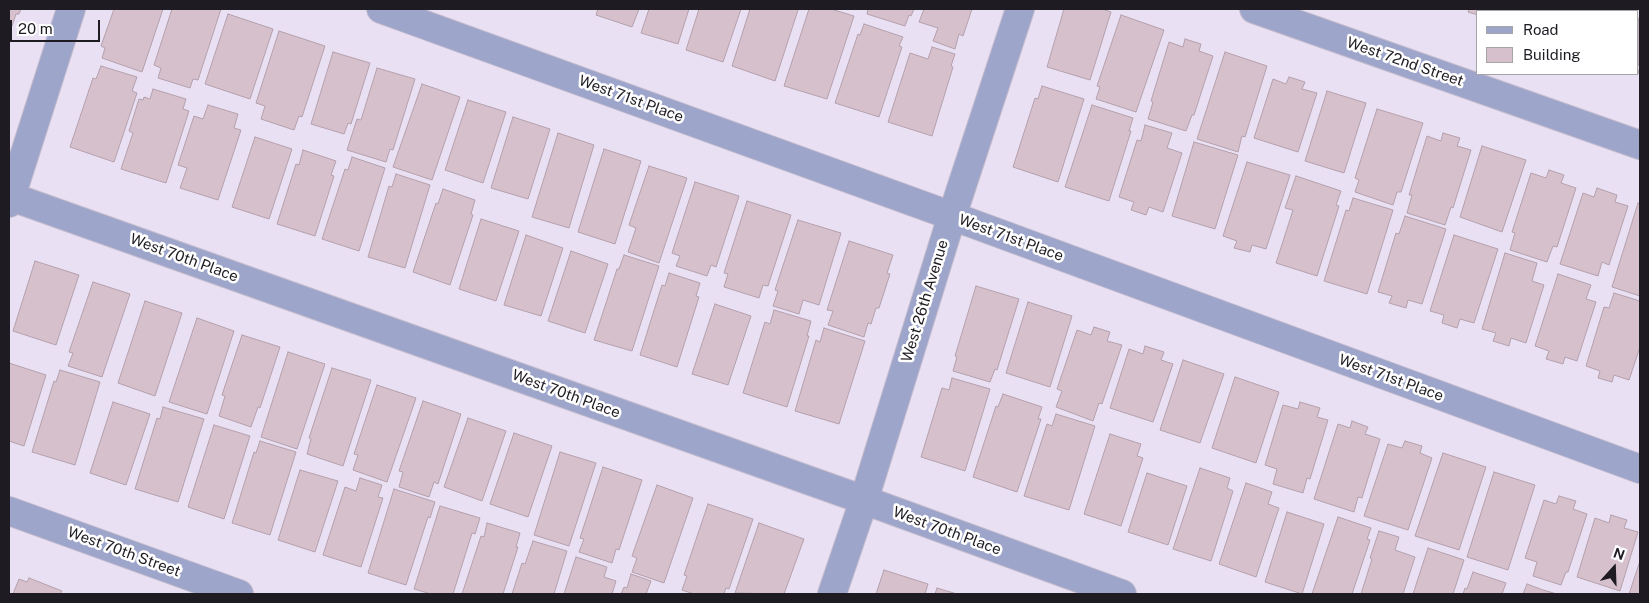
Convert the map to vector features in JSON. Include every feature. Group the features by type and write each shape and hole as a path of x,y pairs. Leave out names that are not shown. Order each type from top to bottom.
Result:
{"street":[{"path":"9,198 71,9"},
{"name":"West 71st Place","path":"381,9 952,216 1640,469"},
{"name":"West 26th Avenue","path":"832,594 864,500 952,216 1020,9"},
{"name":"West 72nd Street","path":"1254,9 1640,145"},
{"name":"West 70th Place","path":"9,198 864,500 1122,594"},
{"name":"West 70th Street","path":"9,510 240,594"}],"building":[{"path":"9,9 21,9 19,14 16,14 12,26 9,25"},
{"path":"114,9 163,9 142,72 102,58 105,48 101,46"},
{"path":"172,9 221,9 198,80 193,79 190,88 158,78 161,68 154,65"},
{"path":"598,9 639,9 632,27 596,15"},
{"path":"649,9 689,9 678,44 641,33"},
{"path":"699,9 741,9 723,62 686,50"},
{"path":"750,9 798,10 775,81 732,66"},
{"path":"809,9 831,9 854,16 827,99 784,86"},
{"path":"868,9 914,9 911,16 909,15 905,26 867,14"},
{"path":"924,9 972,9 963,36 959,34 955,49 933,41 938,28 919,22"},
{"path":"1064,9 1102,9 1111,12 1090,80 1047,67"},
{"path":"1469,9 1516,9 1476,10 1476,14 1468,12"},
{"path":"1530,9 1574,9 1574,10"},
{"path":"1585,9 1633,9 1632,10"},
{"path":"228,14 273,29 250,99 205,84"},
{"path":"1640,14 1640,66 1639,66"},
{"path":"1121,15 1164,30 1136,112 1096,99 1100,87 1097,86"},
{"path":"864,24 903,37 899,46 902,47 879,117 835,103 858,34 860,35"},
{"path":"279,31 325,46 302,117 299,116 294,130 261,119 265,106 256,103"},
{"path":"1185,39 1201,44 1199,51 1213,56 1194,115 1192,115 1186,131 1148,119 1153,102 1151,101 1169,42 1183,47"},
{"path":"932,47 955,54 951,66 953,67 932,136 888,122 910,53 928,59"},
{"path":"333,52 370,63 351,124 348,123 344,134 311,124"},
{"path":"1225,52 1267,66 1245,137 1242,136 1238,152 1197,139"},
{"path":"101,66 137,77 132,91 137,93 114,162 70,147 93,78 96,79"},
{"path":"377,68 415,79 393,150 390,149 386,162 347,150 357,119 361,120"},
{"path":"1289,77 1305,82 1302,89 1317,93 1298,152 1254,138 1273,79 1286,84"},
{"path":"422,84 460,97 432,180 393,167"},
{"path":"1042,86 1084,99 1058,182 1013,167 1035,98 1038,99"},
{"path":"153,89 186,99 183,109 189,111 166,183 121,169 133,133 129,131 139,99 143,100 144,97 150,99"},
{"path":"1327,91 1366,103 1344,173 1305,161"},
{"path":"468,100 506,112 483,183 445,170"},
{"path":"208,105 238,114 234,128 241,130 218,200 180,188 187,168 178,165 194,116 203,119"},
{"path":"1092,105 1133,118 1129,131 1131,131 1109,201 1065,187"},
{"path":"1377,109 1423,123 1401,192 1397,192 1393,205 1355,192 1359,180 1355,178"},
{"path":"513,117 550,129 528,199 491,188"},
{"path":"1145,125 1172,133 1167,148 1182,153 1163,212 1149,207 1146,215 1131,210 1134,202 1119,197 1137,140 1141,141"},
{"path":"558,133 594,145 569,228 532,217"},
{"path":"1443,133 1460,138 1457,146 1471,150 1453,208 1451,207 1445,225 1407,213 1412,195 1409,195 1427,136 1441,141"},
{"path":"255,137 292,149 269,219 232,207"},
{"path":"1194,142 1238,155 1215,229 1172,216"},
{"path":"1482,146 1526,160 1502,232 1460,217"},
{"path":"604,149 641,161 615,244 578,232"},
{"path":"303,150 336,161 331,175 334,176 315,236 277,224 296,164 299,165"},
{"path":"352,157 385,168 359,251 322,239 345,169 348,170"},
{"path":"1247,162 1290,175 1266,249 1252,245 1250,252 1234,248 1237,241 1223,236"},
{"path":"649,166 687,178 659,263 628,252 636,228 629,225"},
{"path":"1549,170 1564,175 1561,183 1576,188 1557,247 1553,246 1547,262 1510,250 1515,233 1512,232 1531,173 1546,178"},
{"path":"396,174 430,185 405,268 368,257 389,186 392,187"},
{"path":"1296,176 1341,191 1336,205 1339,206 1317,276 1276,263 1293,210 1285,208"},
{"path":"695,182 739,196 716,267 711,265 707,276 676,266 680,256 672,253"},
{"path":"1597,188 1617,195 1615,202 1628,206 1609,265 1602,262 1598,276 1560,264 1583,193 1594,197"},
{"path":"443,189 475,200 471,214 473,215 450,285 413,272 436,203 438,204"},
{"path":"1353,198 1393,210 1367,294 1324,281 1346,210 1349,211"},
{"path":"747,201 791,215 768,286 763,285 759,298 724,287 728,274 724,273"},
{"path":"1638,203 1640,204 1640,296 1612,287"},
{"path":"1405,216 1446,229 1422,304 1408,300 1406,308 1389,303 1392,296 1378,292 1396,233 1399,234"},
{"path":"481,219 519,231 496,301 459,289"},
{"path":"798,220 841,233 819,305 803,300 799,314 773,306 778,291 775,290"},
{"path":"526,235 563,248 541,316 504,305"},
{"path":"1454,235 1498,249 1474,323 1460,319 1457,328 1442,323 1444,315 1430,311"},
{"path":"849,241 893,255 887,273 890,274 879,308 876,308 871,324 868,323 864,337 828,325 833,311 827,310"},
{"path":"571,251 608,264 585,333 548,321"},
{"path":"1505,253 1537,263 1532,281 1544,285 1526,343 1511,338 1509,346 1493,341 1496,333 1482,329"},
{"path":"624,255 659,266 632,351 594,340 617,269 619,269"},
{"path":"35,261 79,275 56,345 13,331"},
{"path":"669,273 700,283 696,296 699,297 677,367 640,355 662,285 665,286"},
{"path":"1558,274 1591,285 1586,299 1596,302 1577,361 1565,357 1563,364 1546,359 1549,351 1535,346"},
{"path":"93,282 130,294 102,377 68,366 73,353 69,352"},
{"path":"976,286 1019,299 997,370 995,369 990,382 953,371 957,357 955,356"},
{"path":"1614,293 1640,301 1640,347 1629,380 1614,375 1612,382 1598,378 1600,371 1586,366 1604,307 1609,308"},
{"path":"145,301 182,313 155,396 118,383"},
{"path":"1028,302 1072,316 1050,387 1006,373"},
{"path":"715,304 751,316 728,385 692,374"},
{"path":"774,310 811,321 807,336 809,336 787,407 743,393 765,322 770,324"},
{"path":"197,318 234,331 207,414 169,402"},
{"path":"1094,327 1110,332 1107,341 1122,345 1102,404 1099,403 1093,421 1056,407 1062,391 1057,389 1077,330 1091,335"},
{"path":"824,328 865,341 839,424 795,411 816,340 820,342"},
{"path":"242,335 280,347 260,408 258,407 251,427 219,416 225,396 222,395"},
{"path":"1145,346 1164,352 1161,360 1173,364 1153,422 1110,408 1129,349 1143,354"},
{"path":"288,352 325,364 297,449 261,437"},
{"path":"1183,360 1224,374 1200,443 1160,430"},
{"path":"9,363 46,375 24,446 9,441"},
{"path":"332,368 371,380 343,466 307,454 311,439 309,438"},
{"path":"60,370 100,382 75,465 32,452 54,381 56,382"},
{"path":"1235,377 1279,392 1256,463 1212,448"},
{"path":"952,378 990,389 965,471 921,457 942,388 949,390"},
{"path":"377,385 416,398 387,482 353,470 358,455 354,454"},
{"path":"1003,394 1042,407 1038,419 1041,419 1017,492 973,477 996,406 998,407"},
{"path":"423,401 461,414 438,484 434,482 429,497 399,487 403,472 399,471"},
{"path":"113,402 150,414 126,485 90,473"},
{"path":"1300,402 1320,408 1317,417 1328,420 1310,479 1307,478 1303,493 1273,484 1277,469 1265,465 1283,405 1298,409"},
{"path":"163,407 204,419 178,502 135,489 157,418 160,419"},
{"path":"1056,414 1095,426 1069,510 1024,496 1047,424 1052,426"},
{"path":"468,418 506,431 482,501 444,487"},
{"path":"1352,421 1368,427 1365,434 1380,439 1362,498 1358,497 1354,512 1314,499 1338,424 1350,428"},
{"path":"214,425 250,436 224,519 188,507"},
{"path":"514,433 552,446 528,517 490,504"},
{"path":"1110,434 1141,444 1137,456 1143,458 1121,526 1084,514"},
{"path":"260,441 296,452 270,535 232,523 254,452 256,453"},
{"path":"1405,441 1422,446 1420,453 1432,458 1408,530 1364,516 1388,444 1402,448"},
{"path":"560,452 596,463 569,546 534,535"},
{"path":"1443,453 1486,467 1459,550 1415,536"},
{"path":"603,467 642,480 619,550 616,549 612,563 579,552 584,539 580,538"},
{"path":"1200,468 1230,478 1227,488 1233,491 1211,561 1173,549"},
{"path":"300,470 338,481 315,552 278,540"},
{"path":"1494,472 1535,485 1508,570 1467,557"},
{"path":"1147,473 1187,486 1168,545 1128,532"},
{"path":"360,478 382,485 378,497 383,498 361,567 323,555 345,487 356,491"},
{"path":"1246,483 1272,492 1268,504 1279,508 1256,577 1219,564"},
{"path":"657,485 693,498 664,583 632,572 637,558 632,556"},
{"path":"394,489 435,502 430,518 428,517 406,585 368,573"},
{"path":"1559,496 1576,501 1573,509 1587,514 1568,572 1566,572 1561,585 1533,576 1537,562 1525,558 1544,500 1556,504"},
{"path":"708,504 753,519 729,589 726,588 724,594 694,594 682,590 687,576 684,575"},
{"path":"440,506 480,518 475,534 472,533 453,594 431,594 414,589"},
{"path":"1287,512 1324,524 1302,594 1265,582"},
{"path":"1611,515 1627,520 1624,528 1638,532 1620,591 1577,577 1595,518 1609,523"},
{"path":"1338,517 1371,528 1367,539 1370,540 1352,594 1312,594"},
{"path":"487,523 520,533 516,547 518,547 503,594 462,594 481,536 484,537"},
{"path":"759,523 804,539 784,594 735,593"},
{"path":"1379,531 1399,537 1395,550 1415,557 1403,594 1361,594"},
{"path":"533,541 567,551 554,594 512,594 522,563 525,564"},
{"path":"1428,548 1464,560 1453,594 1413,594"},
{"path":"576,557 607,567 604,577 616,581 612,594 564,594"},
{"path":"1640,561 1640,594 1629,594"},
{"path":"884,570 928,584 925,594 876,594"},
{"path":"1473,572 1506,583 1502,594 1463,594 1465,588 1467,589"},
{"path":"631,574 651,581 646,594 621,594 624,587 627,588"},
{"path":"29,578 62,591 60,594 13,594 19,579 27,582"},
{"path":"1527,584 1543,590 1557,594 1523,594"},
{"path":"937,588 957,594 935,594"}]}
